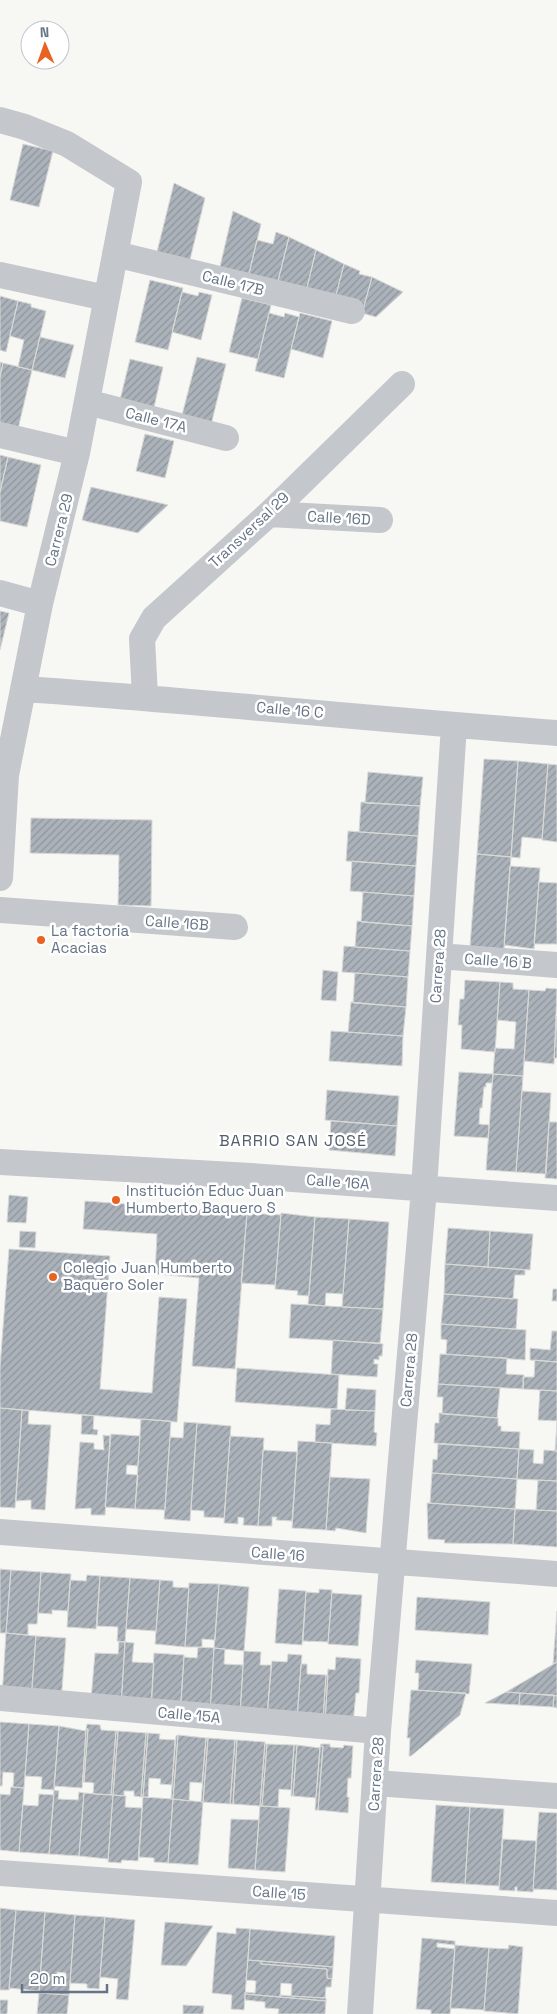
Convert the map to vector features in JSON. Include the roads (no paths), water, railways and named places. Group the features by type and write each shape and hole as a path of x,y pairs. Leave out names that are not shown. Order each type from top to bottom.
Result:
{"street":[{"name":"Carrera 29","path":"0,120 25,127 67,144 129,182 77,453 40,604 24,689 3,774 0,878"},
{"name":"Calle 17B","path":"115,254 352,312"},
{"path":"0,275 106,298"},
{"name":"Transversal 29","path":"145,697 142,639 154,618 269,514 402,384"},
{"name":"Calle 17A","path":"87,402 226,438"},
{"path":"0,435 77,453"},
{"name":"Calle 16D","path":"269,514 380,520"},
{"path":"0,593 40,604"},
{"name":"Calle 16 C","path":"24,689 145,697 454,726 557,733"},
{"name":"Carrera 28","path":"360,2014 378,1731 424,1189 454,726"},
{"name":"Calle 16B","path":"0,910 235,927"},
{"name":"Calle 16 B","path":"438,956 557,965"},
{"name":"Calle 16A","path":"0,1162 251,1176 557,1198"},
{"name":"Calle 16","path":"0,1532 557,1574"},
{"name":"Calle 15A","path":"0,1698 378,1731"},
{"path":"375,1783 557,1796"},
{"name":"Calle 15","path":"0,1873 557,1913"}],"place":[{"name":"La factoria Acacias","path":"41,940"},
{"name":"Institución Educ Juan Humberto Baquero S","path":"116,1200"},
{"name":"Colegio Juan Humberto Baquero Soler","path":"53,1277"}],"district":[{"name":"BARRIO SAN JOSÉ","path":"293,1140"}]}
